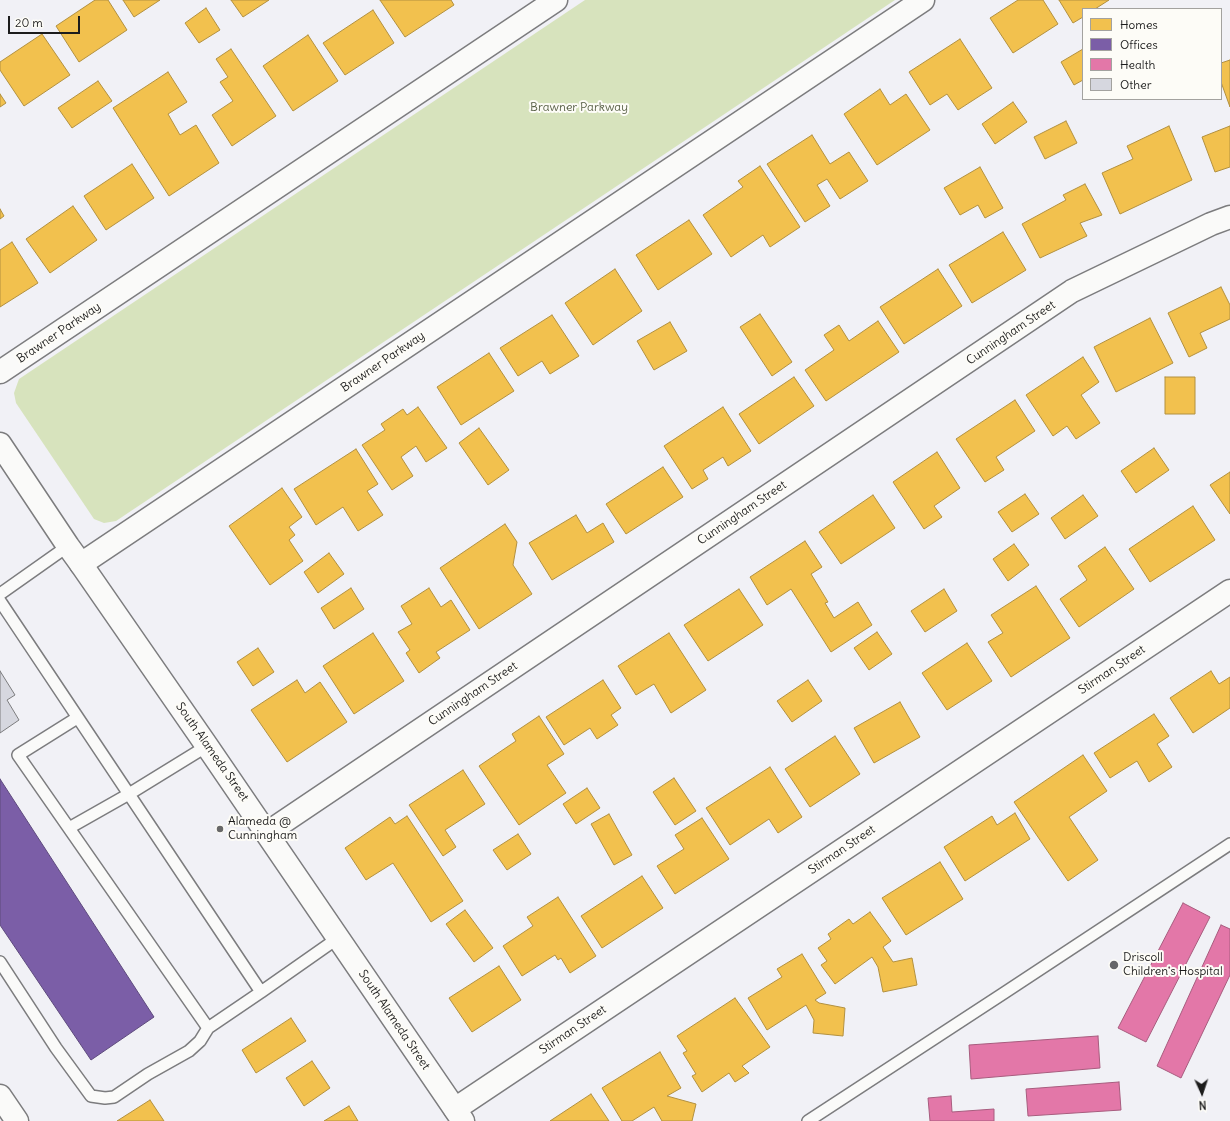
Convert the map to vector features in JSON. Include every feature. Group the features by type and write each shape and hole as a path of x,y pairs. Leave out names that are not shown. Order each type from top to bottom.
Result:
{"street":[{"name":"Brawner Parkway","path":"0,372 556,0"},
{"name":"Brawner Parkway","path":"81,564 923,0"},
{"name":"Cunningham Street","path":"267,833 1072,291 1211,224 1230,217"},
{"name":"South Alameda Street","path":"0,444 68,546 208,746 459,1115"},
{"name":"Stirman Street","path":"459,1115 1230,591"},
{"path":"0,1096 17,1121"}],"lane":[{"path":"0,594 68,546"},
{"path":"0,601 261,992"},
{"path":"77,718 18,755 208,1028"},
{"path":"69,828 129,794 208,746"},
{"path":"808,1121 1230,844"},
{"path":"0,962 56,1048 91,1096 105,1098 114,1097 148,1074 189,1051 200,1041 208,1028 338,938"}],"green space":[{"name":"Brawner Parkway","path":"585,0 895,0 116,521 104,523 94,519 16,403 14,393 19,379"}],"building: Homes":[{"path":"95,0 108,0 127,30 79,62 56,26"},
{"path":"123,0 160,0 134,17"},
{"path":"231,0 269,0 243,17"},
{"path":"380,0 451,0 454,5 405,37"},
{"path":"1018,0 1043,0 1058,24 1013,53 990,18"},
{"path":"1059,0 1109,0 1097,8 1082,8 1082,18 1073,23"},
{"path":"206,8 220,30 199,43 185,23"},
{"path":"373,10 394,43 345,75 323,43"},
{"path":"42,34 70,75 24,106 0,70 0,62"},
{"path":"308,35 338,81 293,111 263,66"},
{"path":"960,39 992,88 958,110 947,94 930,105 909,72"},
{"path":"231,49 276,116 232,146 212,115 233,101 220,82 228,77 216,59"},
{"path":"1082,50 1082,81 1074,85 1061,62"},
{"path":"1230,60 1230,107 1222,85 1222,63"},
{"path":"168,72 187,102 168,114 180,135 196,125 219,163 169,196 113,108"},
{"path":"98,81 112,101 72,128 58,108"},
{"path":"880,89 890,105 906,94 930,130 877,165 844,114"},
{"path":"0,94 6,103 0,107"},
{"path":"1013,102 1027,122 995,144 982,124"},
{"path":"1066,121 1077,143 1045,159 1034,137"},
{"path":"1169,126 1192,180 1120,214 1102,173 1133,159 1127,146"},
{"path":"1230,126 1230,167 1215,172 1202,137"},
{"path":"812,135 830,164 849,152 868,181 840,199 827,179 817,185 830,206 805,222 767,164"},
{"path":"132,164 154,198 106,230 84,196"},
{"path":"760,166 800,227 770,247 763,235 731,257 703,215 743,187 738,181"},
{"path":"980,167 1003,208 985,218 978,205 960,215 944,188"},
{"path":"1085,184 1102,215 1080,223 1087,236 1040,258 1022,224 1066,200 1063,195"},
{"path":"73,206 97,240 50,273 26,239"},
{"path":"0,209 4,216 0,219"},
{"path":"689,220 712,254 658,290 636,255"},
{"path":"1003,232 1026,270 972,303 949,265"},
{"path":"12,242 38,283 0,307 0,250"},
{"path":"615,269 642,311 593,345 565,303"},
{"path":"938,269 962,306 904,344 880,307"},
{"path":"1221,287 1230,305 1230,319 1200,333 1207,348 1189,357 1168,313"},
{"path":"760,314 792,362 772,376 740,327"},
{"path":"552,315 579,356 550,374 542,361 518,376 500,348"},
{"path":"1150,318 1173,363 1116,392 1094,347"},
{"path":"878,321 899,352 826,401 805,370 834,350 824,335 839,325 849,341"},
{"path":"670,322 687,351 654,370 637,341"},
{"path":"489,353 514,391 461,425 437,387"},
{"path":"1083,357 1099,382 1081,395 1100,423 1076,439 1067,426 1053,436 1026,395"},
{"path":"794,377 814,406 759,444 739,414"},
{"path":"1165,377 1195,377 1195,414 1165,414"},
{"path":"1015,400 1035,431 996,457 1004,470 985,482 956,439"},
{"path":"418,407 447,448 426,462 416,446 401,457 413,476 392,490 362,445 385,430 381,424 403,409 407,415"},
{"path":"723,407 751,451 728,466 723,457 703,470 708,479 692,489 664,446"},
{"path":"479,428 509,470 488,485 459,443"},
{"path":"1154,448 1169,470 1136,493 1121,471"},
{"path":"356,449 378,484 367,491 383,515 358,531 343,507 316,525 294,489"},
{"path":"937,452 960,488 934,506 942,517 924,529 893,482"},
{"path":"663,467 683,497 626,534 606,504"},
{"path":"1230,472 1230,514 1210,485"},
{"path":"282,488 302,517 289,527 295,535 289,540 303,561 270,585 229,526"},
{"path":"1025,494 1039,514 1012,532 998,512"},
{"path":"873,495 895,528 841,564 819,532"},
{"path":"1083,495 1098,516 1065,539 1051,518"},
{"path":"1193,506 1215,540 1150,582 1129,549"},
{"path":"576,515 587,533 603,523 614,542 552,580 529,543"},
{"path":"505,524 517,542 513,565 532,594 479,629 440,568"},
{"path":"805,541 822,567 811,574 828,602 825,603 834,618 858,602 872,625 831,652 791,589 767,605 750,577"},
{"path":"1014,544 1029,565 1008,581 993,559"},
{"path":"1105,547 1134,589 1079,627 1060,599 1087,580 1078,566"},
{"path":"329,553 344,574 318,593 304,572"},
{"path":"1036,586 1070,638 1011,677 988,642 1003,633 991,615"},
{"path":"351,588 364,609 334,629 321,608"},
{"path":"429,588 441,607 451,600 470,630 436,652 440,658 419,673 406,653 410,650 398,632 412,624 401,606"},
{"path":"739,589 763,625 708,661 684,625"},
{"path":"944,589 957,611 925,632 911,611"},
{"path":"877,632 892,654 869,670 854,648"},
{"path":"373,633 404,681 354,714 323,666"},
{"path":"669,633 706,690 671,713 654,684 636,695 618,666"},
{"path":"967,643 992,681 947,710 922,673"},
{"path":"258,648 274,672 253,686 237,662"},
{"path":"1211,671 1219,684 1230,677 1230,708 1193,733 1170,698"},
{"path":"297,680 305,693 320,682 347,722 287,762 251,710"},
{"path":"603,680 621,708 611,715 618,725 597,739 590,728 564,745 546,717"},
{"path":"808,680 822,701 792,722 777,701"},
{"path":"900,702 920,737 874,763 854,728"},
{"path":"1154,714 1169,736 1157,744 1172,767 1149,782 1137,761 1110,778 1094,753"},
{"path":"539,716 564,754 547,765 566,793 519,825 479,766 516,741 512,734"},
{"path":"835,736 860,774 810,807 785,769"},
{"path":"1083,755 1107,791 1069,817 1098,860 1068,881 1014,802"},
{"path":"770,767 802,817 778,833 769,819 730,845 706,808"},
{"path":"463,770 485,804 445,830 456,847 443,856 409,805"},
{"path":"674,778 696,811 675,825 653,792"},
{"path":"587,788 600,808 576,824 563,804"},
{"path":"1015,813 1030,839 965,881 944,847 992,816 997,825"},
{"path":"609,814 632,855 614,865 591,824"},
{"path":"407,816 463,901 431,922 393,863 366,880 345,848 390,817 395,824"},
{"path":"702,818 729,859 675,894 657,866 684,849 675,835"},
{"path":"518,834 531,854 507,870 493,850"},
{"path":"940,862 963,899 906,935 882,898"},
{"path":"642,876 663,908 602,948 581,916"},
{"path":"558,897 596,956 570,973 561,958 558,960 555,955 522,976 503,946 533,926 527,917"},
{"path":"465,910 493,948 474,962 446,924"},
{"path":"870,912 891,941 883,947 893,962 912,958 917,985 883,992 878,967 872,957 835,984 821,965 827,961 818,948 831,939 828,934 849,919 853,924"},
{"path":"802,954 826,993 815,1000 819,1003 845,1008 843,1036 813,1033 814,1020 806,1005 767,1030 748,998 782,977 777,969"},
{"path":"499,966 521,1000 472,1032 449,998"},
{"path":"735,998 770,1047 742,1066 749,1073 735,1082 729,1073 702,1092 692,1076 696,1074 683,1053 687,1051 677,1036"},
{"path":"291,1018 306,1041 256,1073 242,1050"},
{"path":"660,1052 681,1088 667,1096 696,1104 692,1121 662,1121 654,1107 632,1121 622,1121 602,1088"},
{"path":"312,1061 330,1088 304,1106 286,1078"},
{"path":"591,1094 609,1121 550,1121"},
{"path":"150,1100 164,1121 117,1121"},
{"path":"349,1106 358,1121 324,1121"}],"building: Offices":[{"path":"0,779 154,1017 91,1060 0,925"}],"building: Health":[{"path":"1183,903 1210,917 1146,1042 1118,1028"},
{"path":"1221,925 1230,929 1230,975 1181,1078 1157,1066"},
{"path":"1098,1036 1100,1068 971,1079 969,1045"},
{"path":"1119,1082 1121,1110 1028,1116 1026,1089"},
{"path":"951,1096 952,1112 994,1109 994,1121 930,1121 928,1098"}],"building: Other":[{"path":"0,671 15,695 7,700 19,720 0,733"}],"place":[{"name":"Alameda @ Cunningham","path":"220,829"},
{"name":"Driscoll Children's Hospital","path":"1114,965"}]}
